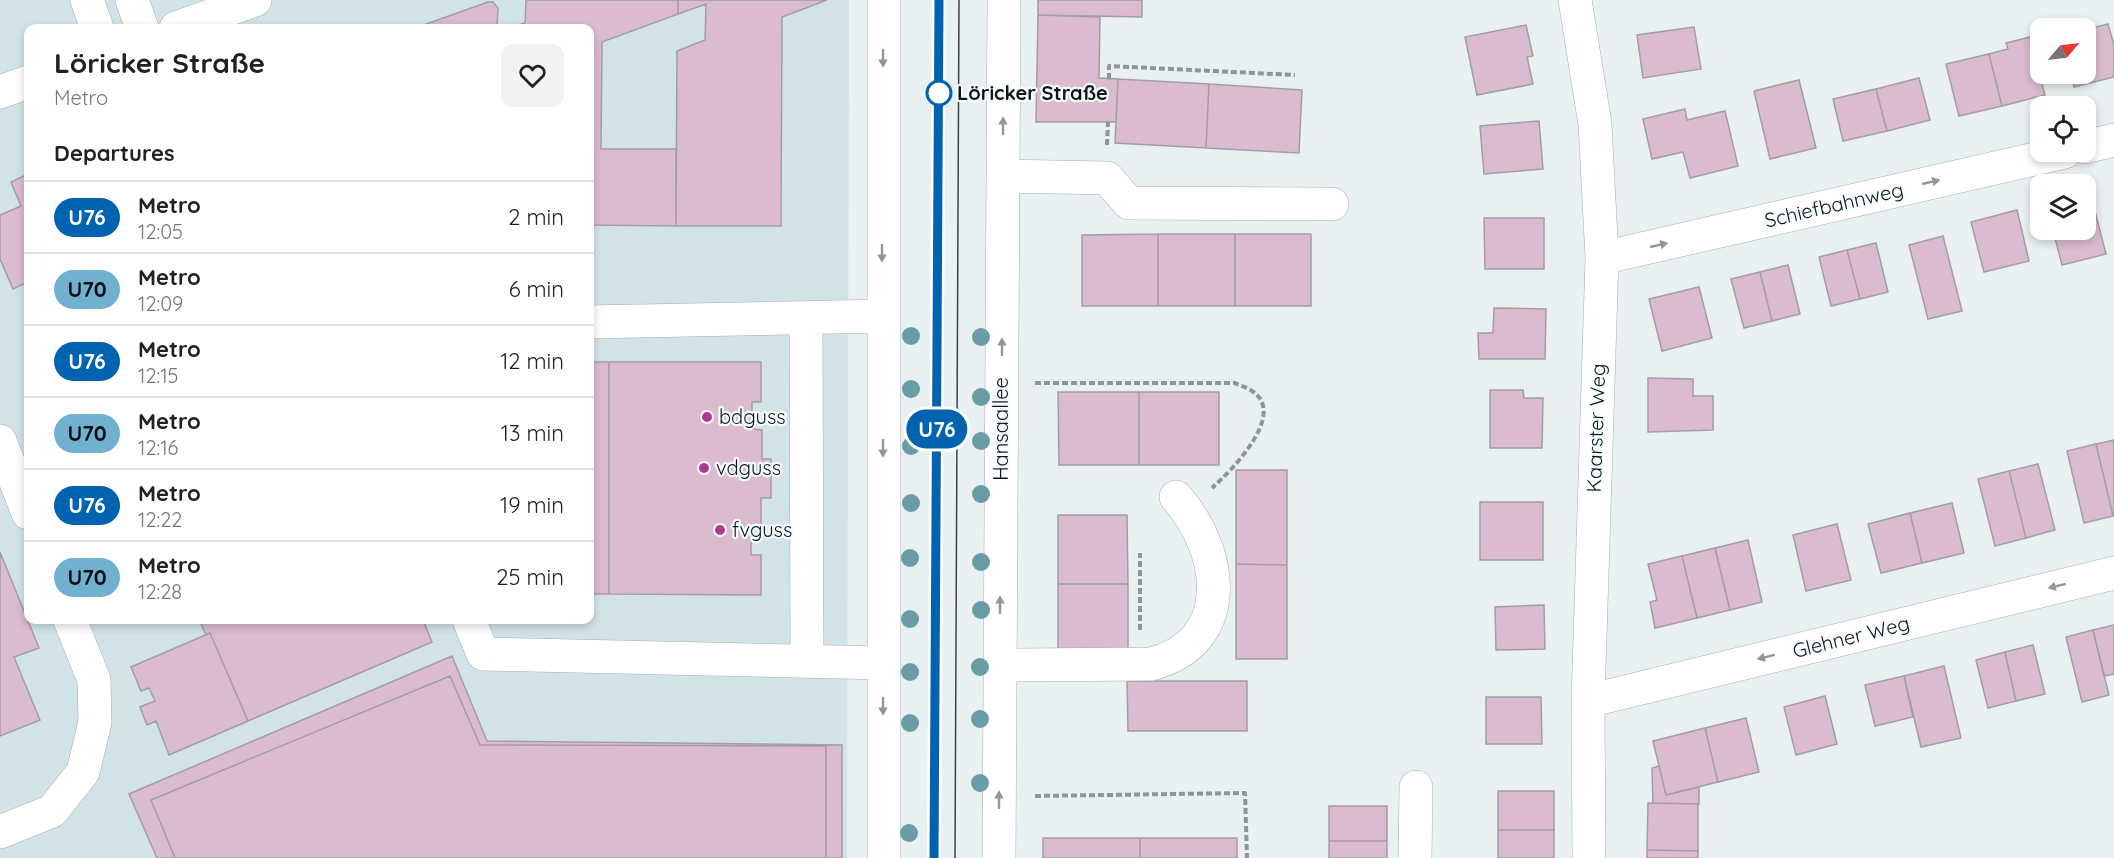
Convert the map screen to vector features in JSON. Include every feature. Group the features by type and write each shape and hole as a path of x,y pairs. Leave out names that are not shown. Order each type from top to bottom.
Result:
{"street":[{"path":"87,0 96,24"},
{"path":"132,0 141,24"},
{"path":"884,0 884,858"},
{"name":"Hansaallee","path":"999,858 1004,0"},
{"name":"Kaarster Weg","path":"1575,0 1595,124 1602,258 1588,701 1588,858"},
{"path":"0,92 24,83"},
{"path":"2096,144 2114,140"},
{"name":"Schiefbahnweg","path":"1602,258 2030,160"},
{"path":"1003,176 1107,178 1129,203 1332,204"},
{"path":"594,322 883,316"},
{"path":"806,318 807,661"},
{"path":"0,441 24,503"},
{"path":"1000,665 1140,664 1168,659 1188,648 1200,635 1213,604 1212,564 1206,545 1182,504"},
{"name":"Glehner Weg","path":"1588,701 2114,573"},
{"path":"0,832 52,811 83,772 95,722 94,680 72,624"},
{"path":"471,624 483,654 883,663"},
{"path":"1415,858 1416,787"}],"path":[{"path":"1109,79 1109,66 1295,75"},
{"path":"1002,383 1234,383 1254,391 1262,404 1262,428 1251,447 1182,504"},
{"path":"1140,553 1140,664"},
{"path":"999,796 1245,794 1247,858"}],"shaded area":[{"path":"0,0 849,0 847,858 0,858"}],"building":[{"path":"526,0 678,0 678,14 602,42 601,149 676,149 676,226 594,225 594,24 522,24 525,23"},
{"path":"678,0 827,0 782,17 781,226 676,226 677,51 705,40 706,4 678,14"},
{"path":"1038,0 1142,0 1142,17 1038,15"},
{"path":"488,2 493,2 498,8 497,24 426,24"},
{"path":"1038,15 1100,17 1099,78 1118,79 1116,122 1036,122"},
{"path":"2108,24 2114,45 2114,77 2096,82 2096,27"},
{"path":"1526,25 1533,56 1527,57 1533,84 1477,95 1465,37"},
{"path":"1694,27 1701,69 1643,78 1637,35"},
{"path":"2030,37 2030,84 2042,84 2045,95 2030,96 2030,99 2002,106 1989,54 2008,49 2006,43"},
{"path":"1989,54 2002,106 1959,116 1946,64"},
{"path":"1919,78 1930,120 1887,131 1876,89"},
{"path":"1118,79 1209,84 1206,148 1115,143"},
{"path":"1799,80 1816,148 1770,159 1754,91"},
{"path":"1209,84 1302,90 1299,153 1206,148"},
{"path":"1876,89 1887,131 1843,141 1833,99"},
{"path":"1685,109 1687,120 1725,111 1738,166 1690,178 1683,152 1652,159 1643,119"},
{"path":"1539,121 1543,169 1484,174 1480,126"},
{"path":"24,176 24,284 13,289 0,259 0,215 21,206 11,182"},
{"path":"2017,210 2029,261 1984,272 1971,222"},
{"path":"2096,215 2106,254 2062,265 2056,240 2096,240"},
{"path":"1484,218 1544,218 1544,269 1485,269"},
{"path":"1158,234 1158,306 1082,306 1082,235"},
{"path":"1158,234 1235,234 1235,306 1158,306"},
{"path":"1235,234 1311,234 1311,306 1235,306"},
{"path":"1943,236 1962,311 1928,319 1909,245"},
{"path":"1876,243 1888,292 1860,299 1847,250"},
{"path":"1847,250 1860,299 1831,306 1819,257"},
{"path":"1788,265 1800,314 1772,321 1760,272"},
{"path":"1760,272 1772,321 1744,328 1731,279"},
{"path":"1699,287 1712,338 1662,351 1649,299"},
{"path":"1494,308 1546,309 1545,359 1479,359 1478,333 1493,333"},
{"path":"594,362 609,362 609,594 594,594"},
{"path":"609,362 761,362 761,402 752,402 752,429 762,430 762,459 771,459 771,498 761,498 761,527 751,527 751,555 761,555 761,595 609,594"},
{"path":"1648,378 1693,379 1693,396 1713,396 1713,430 1648,432"},
{"path":"1490,390 1523,390 1524,398 1543,398 1542,448 1490,448"},
{"path":"1058,392 1139,392 1139,465 1059,465"},
{"path":"1139,392 1219,392 1219,465 1139,465"},
{"path":"2114,440 2114,516 2113,516 2096,444"},
{"path":"2096,444 2113,516 2084,523 2067,451"},
{"path":"2038,464 2055,530 2026,538 2009,471"},
{"path":"1236,470 1287,470 1287,565 1236,564"},
{"path":"2009,471 2026,538 1995,546 1978,479"},
{"path":"1480,502 1543,502 1543,560 1480,560"},
{"path":"1952,503 1964,553 1922,563 1910,513"},
{"path":"1910,513 1922,563 1881,573 1868,524"},
{"path":"1058,515 1127,515 1128,584 1058,584"},
{"path":"1837,524 1851,580 1806,591 1793,535"},
{"path":"1748,540 1762,602 1730,610 1715,548"},
{"path":"1715,548 1730,610 1697,618 1682,556"},
{"path":"0,552 24,611 24,624 29,624 39,648 14,657 40,720 0,736"},
{"path":"1682,556 1697,618 1655,628 1650,602 1657,600 1648,564"},
{"path":"1236,564 1287,565 1287,659 1236,659"},
{"path":"1058,584 1128,584 1128,652 1058,653"},
{"path":"1544,605 1545,649 1496,650 1495,607"},
{"path":"201,624 425,624 432,642 248,721 210,633 206,635"},
{"path":"2114,625 2114,674 2104,676 2093,630"},
{"path":"2093,630 2109,695 2082,702 2066,637"},
{"path":"210,633 248,721 169,755 156,721 147,725 140,707 155,701 149,688 141,691 131,667"},
{"path":"2033,645 2045,694 2016,701 2005,652"},
{"path":"2005,652 2016,701 1988,708 1976,660"},
{"path":"452,656 487,741 842,745 842,858 157,858 129,794"},
{"path":"1944,666 1961,738 1921,747 1904,676"},
{"path":"450,676 480,745 826,746 826,858 175,858 151,800"},
{"path":"1904,676 1913,717 1875,726 1865,685"},
{"path":"1127,681 1247,681 1247,731 1128,731"},
{"path":"1825,696 1837,744 1796,755 1784,707"},
{"path":"1486,697 1541,697 1542,744 1486,744"},
{"path":"1746,718 1759,772 1718,782 1705,728"},
{"path":"1705,728 1718,782 1666,795 1653,741"},
{"path":"1659,766 1666,795 1699,787 1699,804 1653,803 1652,768"},
{"path":"1498,791 1554,791 1554,830 1498,830"},
{"path":"1648,803 1698,804 1698,851 1647,850"},
{"path":"1329,806 1387,806 1387,841 1329,841"},
{"path":"1498,830 1554,830 1554,858 1498,858"},
{"path":"1043,838 1140,838 1140,858 1043,858"},
{"path":"1140,838 1237,838 1237,858 1140,858"},
{"path":"1329,841 1387,841 1387,858 1329,858"},
{"path":"1647,850 1698,851 1698,858 1647,858"}],"tram line":[{"path":"934,858 939,0"},
{"path":"955,858 959,0"}],"metro line":[{"name":"U76","path":"934,858 939,0"}],"place":[{"name":"Löricker Straße","path":"939,93"},
{"name":"bdguss","path":"707,417"},
{"name":"vdguss","path":"704,468"},
{"name":"fvguss","path":"720,530"}]}
